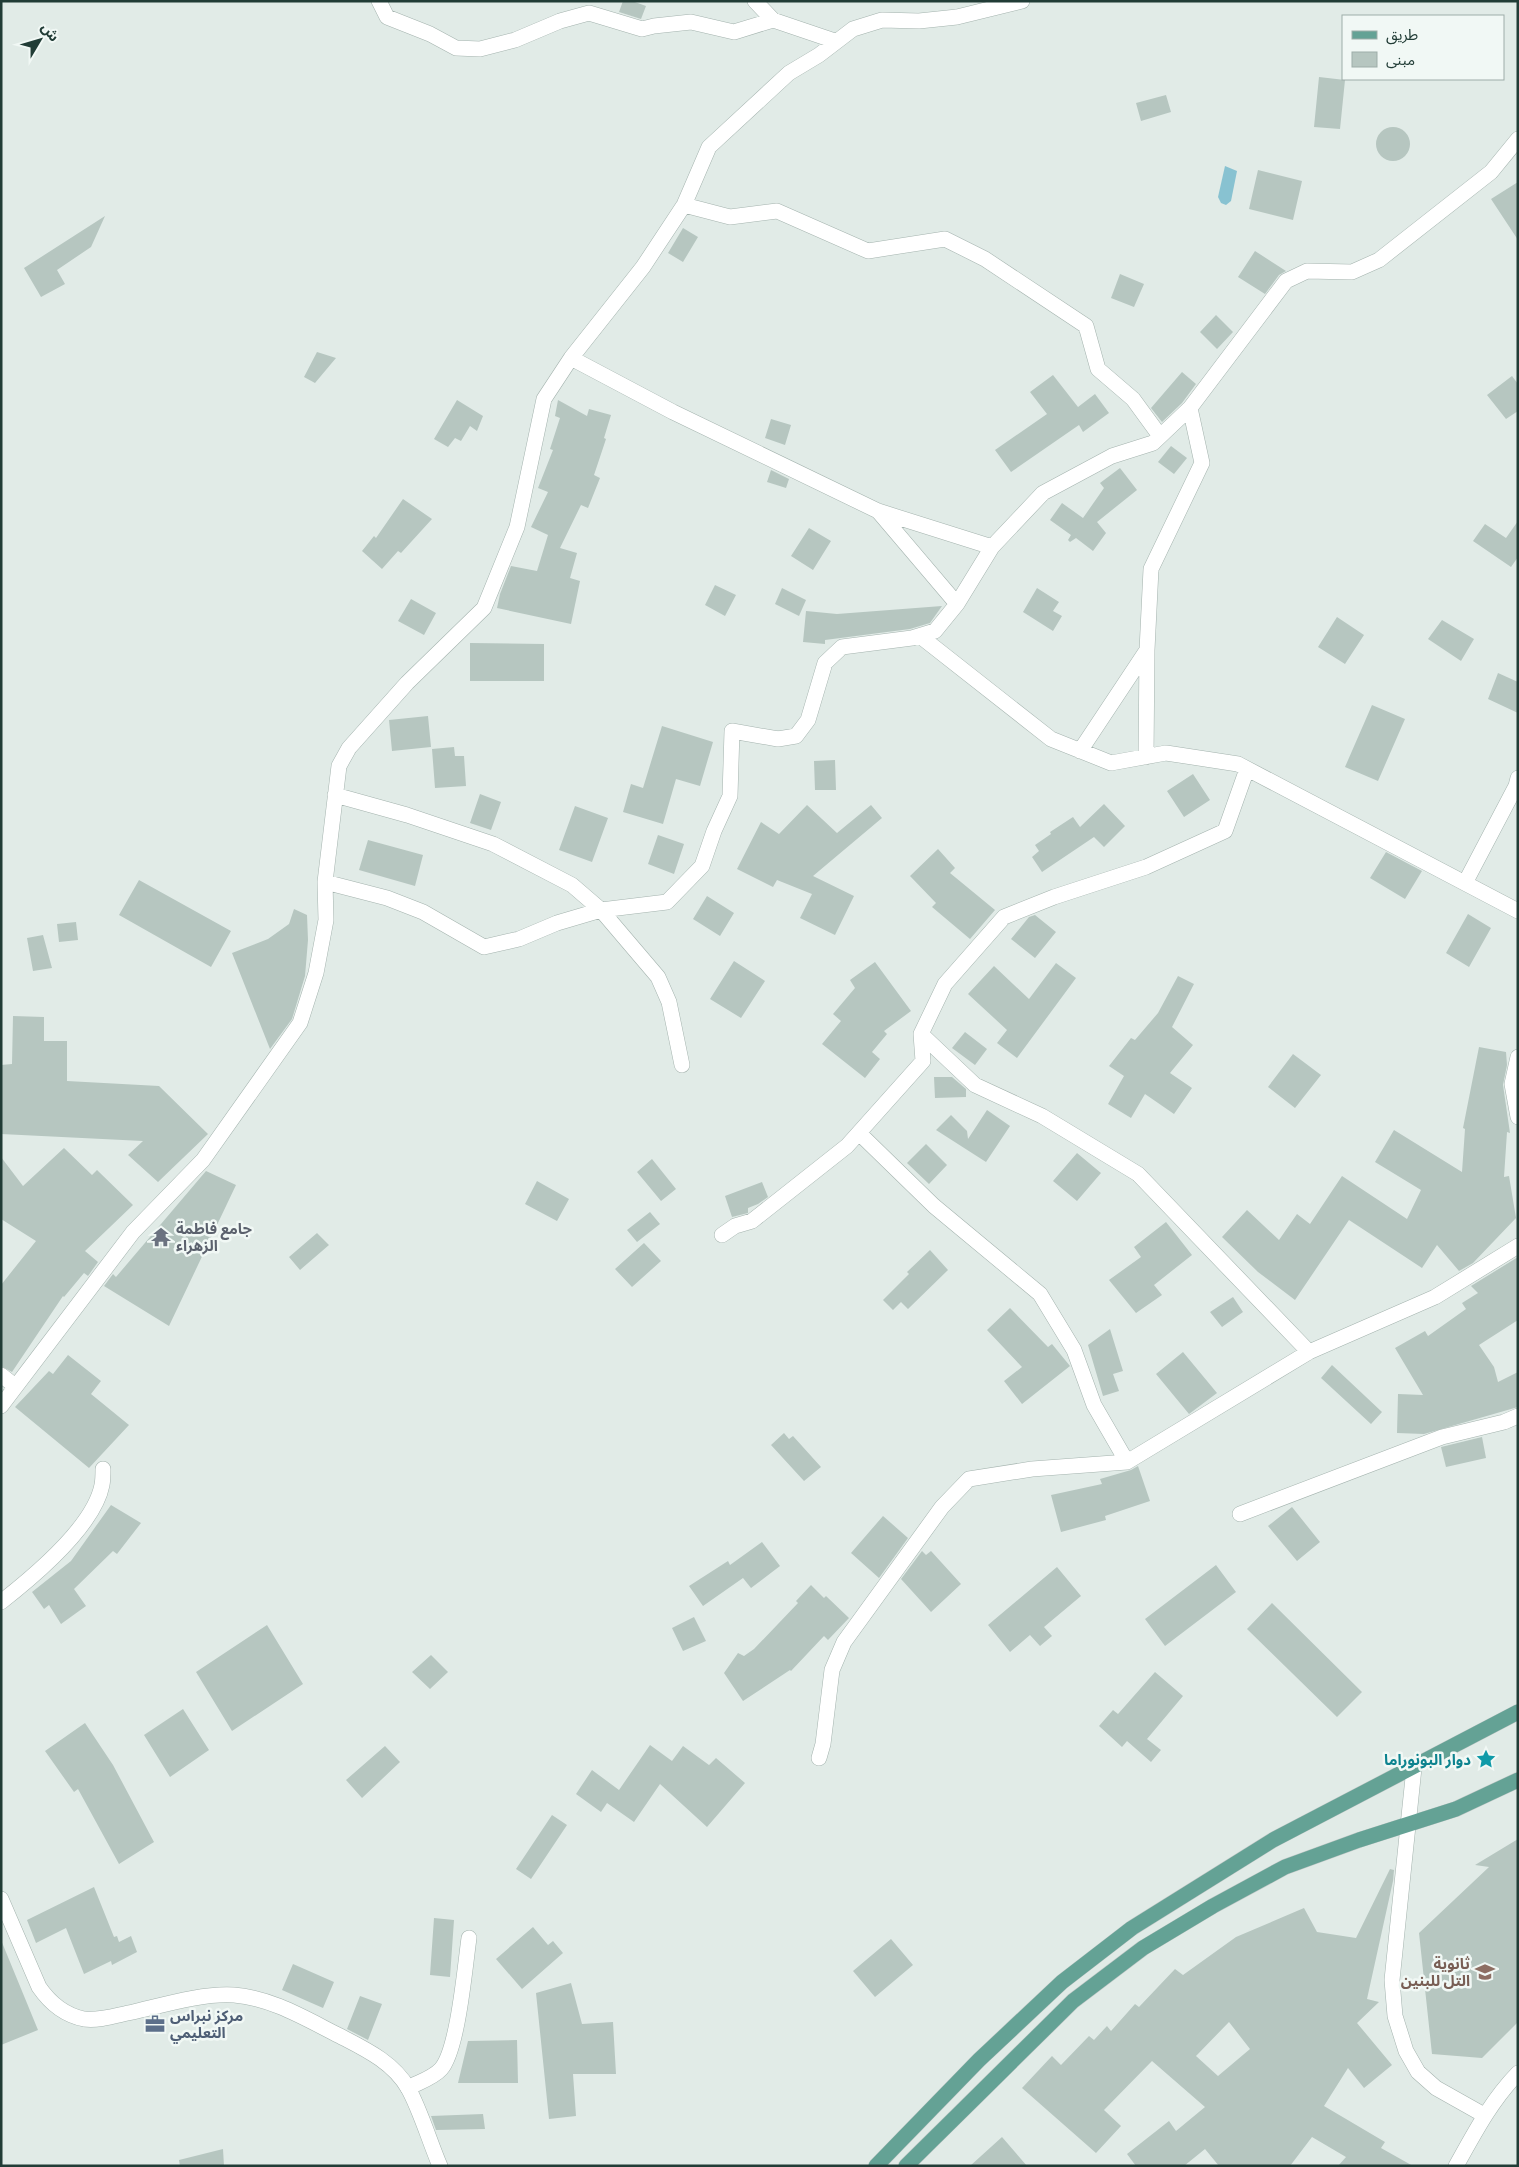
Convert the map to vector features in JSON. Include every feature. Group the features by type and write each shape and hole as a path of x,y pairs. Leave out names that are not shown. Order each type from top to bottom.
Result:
{"main road":[{"path":"876,2166 980,2060 1062,1982 1132,1928 1273,1840 1518,1712"},
{"path":"906,2166 1073,2001 1143,1948 1212,1906 1285,1867 1407,1824 1456,1809 1518,1780"}],"street":[{"path":"379,1 387,17 430,34 456,48 480,49 515,40 589,13 642,29 691,22 734,32 773,20"},
{"path":"755,1 773,20 836,41"},
{"path":"1,1406 132,1232 203,1160 300,1023 316,973 326,920 325,882 339,766 349,748 407,683 484,608 517,527 544,399 571,358 643,267 684,205 709,147 789,73 819,55 853,29 882,20 919,22 957,18 1022,1"},
{"path":"325,882 386,898 423,912 484,947 519,939 557,923 601,910 667,902 702,866 714,831 730,796 732,730 778,739 796,736 808,720 825,663 842,647 912,638 935,631 957,604 992,546 1043,493 1112,456 1153,443 1190,408 1286,281 1307,271 1352,272 1379,260 1491,172 1518,140"},
{"path":"684,205 730,217 777,211 868,251 945,239 986,259 1086,326 1098,369 1133,399 1160,436"},
{"path":"571,358 665,407 878,511 992,546"},
{"path":"1146,757 1147,650 1151,569 1202,463 1190,408"},
{"path":"878,511 957,604"},
{"path":"920,636 1051,739 1111,763 1166,753 1238,764 1518,911"},
{"path":"1080,751 1147,650"},
{"path":"722,1235 736,1226 752,1221 847,1146 924,1061 921,1034 945,984 1004,917 1054,897 1146,868 1224,831 1247,769"},
{"path":"1465,883 1516,786 1518,778"},
{"path":"335,795 492,844 572,885 601,910 658,977 669,1002 682,1064"},
{"path":"921,1034 975,1085 1042,1116 1138,1174 1309,1352"},
{"path":"1518,1057 1512,1084 1518,1117"},
{"path":"859,1133 934,1206 1040,1294 1074,1350 1094,1405 1127,1462"},
{"path":"819,1758 823,1744 832,1670 844,1642 942,1507 969,1479 1032,1469 1127,1462 1309,1352 1435,1297 1518,1246"},
{"path":"1,1375 15,1386"},
{"path":"1240,1514 1442,1437 1504,1422 1518,1416"},
{"path":"1,1602 49,1560 80,1528 102,1485 103,1470"},
{"path":"1414,1768 1392,1980 1399,2034 1409,2059 1423,2078 1436,2088 1484,2115"},
{"path":"1,1900 39,1987 52,2004 70,2015 84,2019 98,2019 215,1996 247,1996 285,2008 369,2051 386,2062 408,2088 440,2166"},
{"path":"408,2088 434,2075 444,2065 448,2057 460,2006 469,1938"},
{"path":"1456,2166 1484,2115 1500,2092 1518,2072"}],"water":[{"path":"1225,166 1237,171 1231,201 1226,205 1221,203 1218,197"}],"building":[{"path":"623,1 632,1 646,6 641,19 619,12"},
{"path":"1319,77 1345,80 1340,129 1314,127"},
{"path":"1166,95 1171,112 1141,121 1136,103"},
{"path":"1393,127 1405,132 1410,144 1405,156 1393,161 1381,156 1376,144 1381,132"},
{"path":"1258,170 1302,181 1293,220 1249,209"},
{"path":"1518,182 1518,240 1491,199"},
{"path":"105,216 91,247 57,270 65,284 41,297 24,268"},
{"path":"683,228 698,237 683,262 668,253"},
{"path":"1255,251 1286,271 1279,275 1265,294 1238,277"},
{"path":"1120,274 1144,284 1134,307 1111,298"},
{"path":"1216,315 1233,332 1217,349 1200,332"},
{"path":"317,352 336,358 315,383 304,377"},
{"path":"1182,372 1196,384 1182,403 1162,422 1151,408"},
{"path":"1053,375 1078,407 1095,394 1109,413 1083,432 1079,425 1011,472 995,450 1047,414 1030,392"},
{"path":"1512,376 1518,384 1518,411 1506,419 1487,395"},
{"path":"457,400 483,416 477,431 470,426 461,441 455,438 448,447 434,439"},
{"path":"558,400 587,416 589,409 611,415 604,438 606,439 594,475 600,478 588,508 581,505 560,548 577,553 570,578 580,581 571,624 497,608 500,594 511,566 537,571 548,535 531,527 548,492 538,488 553,450 550,449 560,418 555,416"},
{"path":"771,419 791,425 785,445 765,438"},
{"path":"1171,446 1187,458 1174,474 1158,462"},
{"path":"1120,468 1137,490 1097,522 1106,533 1093,551 1076,538 1070,542 1068,540 1071,535 1050,520 1062,503 1083,518 1104,488 1100,483"},
{"path":"771,470 789,479 786,488 767,482"},
{"path":"403,499 432,519 401,553 398,551 382,569 362,551 374,536 376,538"},
{"path":"1518,521 1518,557 1511,567 1473,541 1485,524 1506,538"},
{"path":"809,528 831,541 813,570 791,556"},
{"path":"715,585 736,595 725,616 705,605"},
{"path":"782,588 806,600 799,616 775,604"},
{"path":"1037,588 1059,602 1053,611 1062,616 1053,631 1023,612"},
{"path":"411,599 436,613 424,635 398,621"},
{"path":"942,606 930,623 910,629 825,640 825,644 803,642 806,611 837,614"},
{"path":"1337,617 1364,635 1345,664 1318,647"},
{"path":"1442,620 1474,639 1461,661 1428,639"},
{"path":"470,643 544,644 544,681 470,681"},
{"path":"1498,673 1518,682 1518,713 1488,699"},
{"path":"1372,705 1405,719 1378,781 1345,767"},
{"path":"428,716 431,747 392,751 389,720"},
{"path":"662,726 713,742 700,786 676,779 663,824 623,812 631,784 643,788"},
{"path":"454,747 455,756 464,756 466,786 435,788 432,749"},
{"path":"835,760 836,790 815,790 814,761"},
{"path":"1193,774 1210,800 1184,817 1167,791"},
{"path":"480,794 501,802 491,830 470,823"},
{"path":"1104,804 1125,826 1104,847 1094,837 1042,872 1032,857 1039,851 1035,845 1051,834 1050,832 1073,817 1080,827"},
{"path":"807,805 837,833 871,805 882,818 813,876 854,896 835,935 800,918 812,894 777,880 773,887 737,869 761,822 779,834"},
{"path":"575,806 608,818 592,862 559,850"},
{"path":"658,835 684,844 674,874 648,864"},
{"path":"368,840 423,855 415,886 359,870"},
{"path":"938,849 955,868 950,873 995,910 970,939 932,907 936,903 910,876"},
{"path":"1386,852 1422,871 1405,899 1370,878"},
{"path":"139,880 231,931 211,967 119,915"},
{"path":"707,896 734,913 720,936 693,919"},
{"path":"294,909 307,915 308,940 305,976 292,1019 270,1049 232,953 268,939 289,924"},
{"path":"1468,914 1491,928 1469,967 1446,953"},
{"path":"1035,915 1056,932 1035,958 1011,939 1029,917"},
{"path":"76,922 78,940 59,942 57,924"},
{"path":"43,935 52,968 33,971 27,938"},
{"path":"734,961 765,981 741,1018 710,999"},
{"path":"875,962 911,1011 884,1031 887,1034 872,1052 880,1059 865,1078 822,1044 841,1021 833,1014 855,988 850,980"},
{"path":"1056,963 1076,978 1017,1058 997,1043 1007,1030 968,994 994,966 1029,999"},
{"path":"1178,976 1194,984 1172,1027 1193,1045 1170,1073 1192,1088 1174,1114 1145,1094 1131,1118 1108,1104 1124,1076 1109,1066 1131,1038 1135,1040 1158,1013"},
{"path":"13,1016 44,1017 44,1041 67,1041 67,1081 159,1086 208,1134 158,1182 128,1155 143,1141 1,1134 1,1065 12,1064"},
{"path":"965,1032 987,1049 975,1065 952,1048"},
{"path":"1479,1047 1506,1052 1507,1065 1503,1085 1510,1133 1507,1132 1504,1177 1509,1176 1516,1218 1473,1263 1459,1271 1437,1245 1422,1268 1349,1220 1295,1300 1258,1272 1222,1237 1247,1210 1279,1240 1297,1214 1310,1224 1342,1176 1407,1219 1421,1190 1375,1162 1394,1130 1462,1172 1465,1129 1463,1128"},
{"path":"1293,1054 1321,1075 1295,1108 1268,1087"},
{"path":"934,1077 952,1077 966,1089 966,1097 935,1098"},
{"path":"987,1110 1010,1126 986,1162 936,1130 951,1115 967,1131 968,1139"},
{"path":"926,1144 947,1165 929,1184 907,1163"},
{"path":"64,1148 92,1175 97,1170 133,1205 85,1251 98,1262 88,1276 84,1273 63,1296 12,1372 1,1366 1,1285 36,1241 1,1219 1,1157 23,1186"},
{"path":"1077,1153 1101,1173 1077,1201 1053,1181"},
{"path":"652,1159 676,1189 661,1201 637,1172"},
{"path":"206,1171 236,1185 169,1326 104,1286 113,1274 116,1277"},
{"path":"537,1181 569,1199 557,1221 525,1204"},
{"path":"762,1182 768,1197 748,1208 748,1213 732,1217 725,1196"},
{"path":"650,1212 660,1224 637,1242 627,1230"},
{"path":"1166,1222 1192,1255 1154,1285 1162,1295 1136,1313 1109,1280 1141,1257 1134,1247"},
{"path":"317,1233 329,1245 300,1270 289,1257"},
{"path":"644,1243 661,1261 632,1287 615,1269"},
{"path":"930,1250 948,1270 908,1309 901,1302 893,1310 883,1300 909,1274 907,1272"},
{"path":"1518,1257 1518,1320 1479,1345 1494,1367 1498,1382 1518,1372 1518,1407 1424,1434 1397,1433 1398,1394 1423,1395 1395,1348 1425,1331 1428,1336 1466,1309 1462,1303 1478,1293 1471,1286"},
{"path":"1233,1297 1243,1312 1222,1327 1210,1312"},
{"path":"1010,1308 1048,1347 1052,1344 1070,1366 1022,1404 1004,1381 1022,1367 987,1330"},
{"path":"1110,1329 1123,1371 1113,1374 1119,1391 1103,1396 1088,1345"},
{"path":"1183,1352 1217,1393 1189,1414 1156,1374"},
{"path":"68,1355 101,1381 91,1394 129,1425 89,1468 15,1407 49,1371 53,1374"},
{"path":"1332,1365 1382,1412 1371,1424 1321,1378"},
{"path":"784,1433 789,1439 793,1436 821,1467 804,1481 771,1445"},
{"path":"1482,1437 1486,1458 1446,1467 1441,1447"},
{"path":"1138,1466 1150,1501 1105,1516 1106,1520 1061,1532 1051,1495 1102,1484 1100,1479 1131,1470"},
{"path":"111,1505 141,1523 117,1554 113,1551 74,1589 86,1606 61,1624 49,1605 44,1609 32,1592 71,1561"},
{"path":"1292,1507 1320,1542 1297,1561 1268,1526"},
{"path":"883,1516 908,1538 879,1578 851,1553"},
{"path":"762,1542 780,1566 751,1588 743,1578 703,1606 689,1586 728,1561 730,1565"},
{"path":"922,1551 926,1555 931,1551 961,1584 931,1612 901,1579"},
{"path":"1216,1565 1236,1592 1165,1646 1145,1619"},
{"path":"1057,1567 1081,1596 1044,1627 1052,1636 1040,1646 1030,1635 1010,1652 988,1625"},
{"path":"811,1585 824,1598 826,1596 849,1618 828,1640 824,1636 791,1671 743,1701 724,1673 738,1653 744,1656 754,1649 798,1603 796,1601"},
{"path":"1272,1603 1362,1692 1337,1717 1247,1629"},
{"path":"694,1617 706,1641 683,1651 672,1628"},
{"path":"267,1625 303,1684 232,1731 196,1672"},
{"path":"431,1655 448,1672 430,1689 412,1672"},
{"path":"1155,1672 1183,1696 1147,1739 1161,1750 1151,1762 1127,1741 1122,1747 1099,1726 1113,1710 1118,1714"},
{"path":"183,1709 209,1750 170,1777 144,1735"},
{"path":"85,1723 113,1765 154,1842 119,1864 78,1789 74,1792 45,1751"},
{"path":"650,1745 672,1761 683,1746 709,1765 716,1758 745,1783 707,1827 660,1784 634,1822 607,1803 601,1812 576,1794 592,1770 619,1790"},
{"path":"385,1746 400,1762 362,1798 346,1780"},
{"path":"552,1815 567,1825 531,1879 516,1869"},
{"path":"1518,1839 1518,2022 1482,2058 1432,2054 1419,1933 1489,1867 1475,1865"},
{"path":"1390,1869 1394,1870 1367,1999 1379,2002 1357,2023 1392,2065 1364,2088 1348,2068 1324,2106 1385,2142 1381,2148 1413,2166 1338,2166 1346,2157 1312,2137 1290,2166 1219,2166 1205,2149 1184,2166 1136,2166 1127,2154 1169,2121 1176,2131 1205,2107 1152,2061 1104,2110 1121,2126 1096,2153 1022,2088 1052,2056 1061,2065 1089,2036 1094,2040 1107,2026 1111,2031 1135,2004 1139,2007 1175,1969 1183,1975 1236,1937 1304,1908 1317,1932 1356,1938","holes":["1229,2022 1250,2049 1218,2076 1196,2056"]},
{"path":"94,1887 114,1937 117,1936 119,1942 131,1936 137,1952 112,1965 111,1961 84,1974 66,1928 36,1943 27,1920"},
{"path":"434,1918 454,1920 450,1977 430,1975"},
{"path":"533,1927 548,1945 553,1941 563,1953 522,1989 496,1959"},
{"path":"891,1939 913,1965 875,1997 853,1971"},
{"path":"1,1940 38,2030 1,2045"},
{"path":"293,1964 334,1982 323,2008 282,1990"},
{"path":"571,1983 582,2024 613,2022 616,2074 573,2074 576,2116 549,2119 536,1993"},
{"path":"360,1996 382,2004 368,2040 347,2029"},
{"path":"517,2040 518,2083 458,2083 468,2041"},
{"path":"483,2114 485,2129 436,2130 431,2116"},
{"path":"1002,2137 1027,2166 970,2166"},
{"path":"223,2149 224,2166 180,2166 179,2160"}],"place":[{"name":"جامع فاطمة الزهراء","path":"161,1237"},
{"name":"دوار البونوراما","path":"1486,1759"},
{"name":"ثانوية التل للبنين","path":"1485,1972"},
{"name":"مركز نبراس التعليمي","path":"155,2024"}]}
